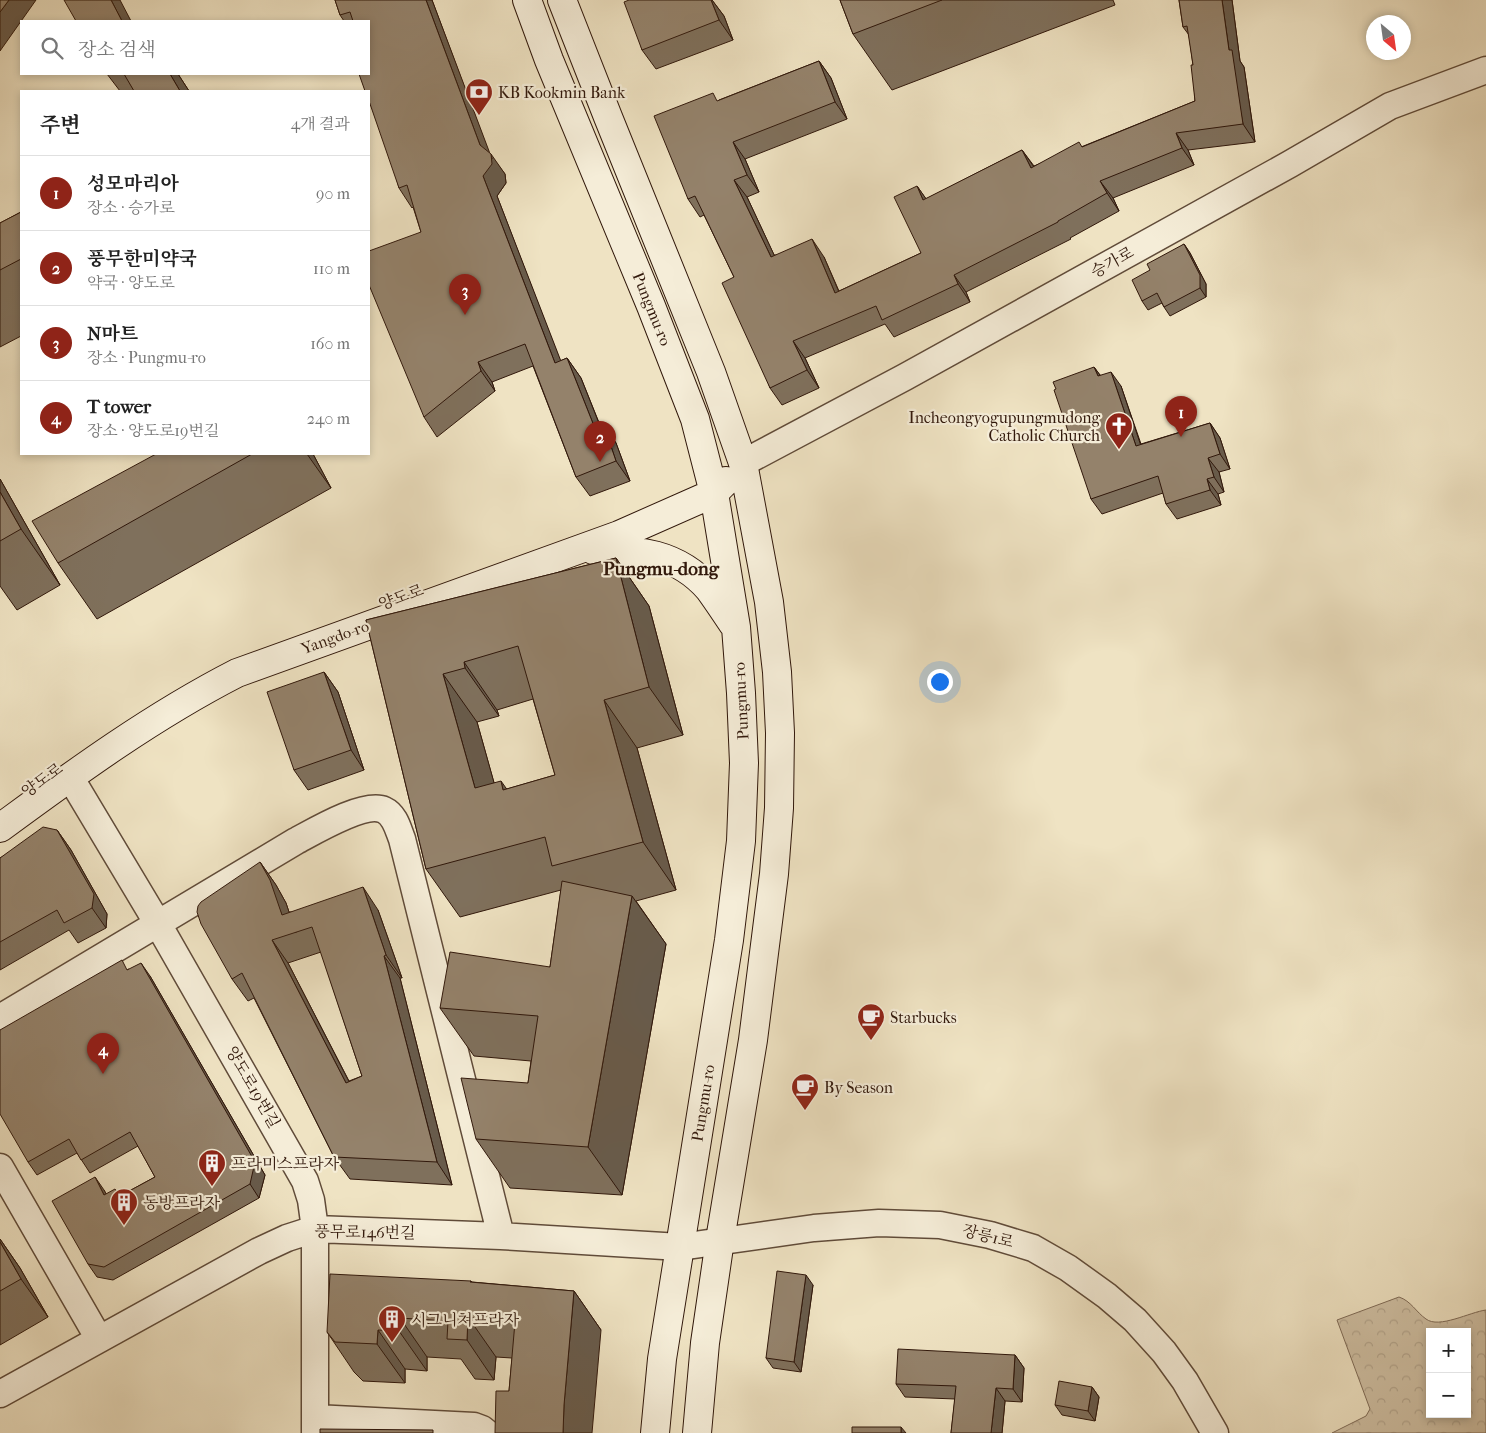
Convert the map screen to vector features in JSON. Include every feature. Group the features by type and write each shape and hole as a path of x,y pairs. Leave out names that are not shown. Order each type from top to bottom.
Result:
{"street":[{"name":"Pungmu-ro","path":"527,0 548,60 676,367 695,418 713,484 736,627 744,763 741,841 726,959 662,1359 655,1433"},
{"name":"Pungmu-ro","path":"562,0 710,372 743,463 769,602 776,664 780,733 779,808 774,874 753,1040 720,1240 706,1343 697,1433"},
{"name":"승가로","path":"743,463 914,373 1290,164 1390,106 1486,70"},
{"name":"양도로","path":"0,811 62,765 120,726 195,679 234,659 445,580 596,528 652,504 713,484 743,463"},
{"name":"Yangdo-ro","path":"0,828 70,777 201,691 237,672 619,535 713,484"},
{"path":"576,550 640,551 661,556 680,565 692,573 708,589 736,627"},
{"name":"양도로19번길","path":"70,777 158,924 305,1180 311,1200 315,1229 315,1425"},
{"path":"0,1018 296,841 357,812 375,808 384,810 392,816 402,839 502,1236"},
{"path":"0,1167 98,1339"},
{"name":"장릉1로","path":"680,1247 814,1228 880,1223 940,1225 990,1235 1033,1248 1068,1268 1107,1296 1135,1320 1164,1352 1186,1381 1215,1433"},
{"name":"풍무로146번길","path":"0,1394 259,1251 287,1238 315,1229 502,1236 680,1247"},
{"path":"315,1425 474,1426 487,1433"}],"green space":[{"path":"1399,1297 1407,1301 1422,1316 1432,1322 1455,1319 1486,1310 1486,1433 1332,1433 1366,1416 1370,1409 1337,1320"}],"building":[{"path":"0,0 9,0 0,12"},
{"path":"64,0 111,0 121,20 75,20"},
{"path":"335,0 426,0 480,145 491,154 492,164 483,176 555,363 567,358 594,426 603,423 616,461 576,477 525,344 478,362 481,371 424,417 370,287 370,251 421,232 407,185 399,188 370,104 370,90 365,90 359,75 370,75 370,20 353,20 350,12 340,15"},
{"path":"629,0 711,0 719,20 642,50 624,2"},
{"path":"840,0 942,0 853,34"},
{"path":"1179,0 1222,0 1229,50 1232,50 1243,124 1176,133 1182,148 1100,181 1107,193 1058,222 954,275 958,284 882,320 876,306 793,341 807,370 770,388 722,283 734,277 695,196 688,199 654,116 713,93 717,101 819,61 835,102 733,142 747,175 734,180 771,257 812,239 835,293 921,253 894,197 917,186 923,200 1022,150 1031,168 1079,142 1082,147 1195,101 1191,65 1193,65 1187,26 1183,27"},
{"path":"125,75 171,75 179,90 133,90"},
{"path":"20,213 20,260 0,270 0,223"},
{"path":"1184,244 1200,275 1200,288 1164,307 1157,293 1142,301 1132,280 1150,270 1147,264"},
{"path":"1094,367 1098,376 1111,372 1136,446 1210,423 1220,454 1208,458 1214,477 1207,479 1210,490 1166,504 1158,476 1091,499 1054,390 1056,389 1053,382"},
{"path":"154,455 250,455 58,563 32,521"},
{"path":"0,492 21,529 0,541"},
{"path":"616,558 649,687 604,700 643,842 552,866 545,837 426,869 366,620","holes":["518,646 555,775 503,790 501,781 475,788 443,674 465,668 464,662"]},
{"path":"324,672 351,750 294,770 267,692"},
{"path":"43,827 57,830 94,894 92,908 64,923 57,910 0,942 0,858"},
{"path":"260,862 270,880 282,915 363,887 386,955 384,956 437,1162 334,1157 242,973 232,979 201,924 197,912 201,902","holes":["312,927 362,1076 346,1083 272,940"]},
{"path":"562,881 632,896 588,1147 476,1139 461,1078 528,1083 538,1016 440,1008 450,952 550,967"},
{"path":"122,960 127,970 141,963 255,1162 250,1184 104,1267 88,1264 52,1201 95,1177 104,1195 115,1189 120,1196 155,1177 130,1132 81,1160 69,1139 28,1162 0,1114 0,1030"},
{"path":"0,1242 21,1279 0,1291"},
{"path":"777,1271 806,1275 794,1362 766,1358"},
{"path":"330,1274 471,1281 574,1291 563,1433 495,1433 496,1391 509,1391 515,1322 468,1317 467,1340 447,1339 448,1321 400,1318 399,1331 378,1330 377,1344 335,1342 327,1332"},
{"path":"898,1349 1015,1355 1013,1389 996,1388 991,1433 951,1433 956,1386 896,1384"},
{"path":"1059,1381 1092,1387 1088,1411 1055,1405"},
{"path":"852,1427 901,1427 901,1433 852,1433"},
{"path":"320,1429 433,1430 433,1433 320,1433"}],"place":[{"name":"KB Kookmin Bank","path":"479,116"},
{"name":"N마트","path":"465,315"},
{"name":"성모마리아","path":"1181,437"},
{"name":"Incheongyogupungmudong Catholic Church","path":"1119,450"},
{"name":"풍무한미약국","path":"600,462"},
{"name":"Starbucks","path":"871,1041"},
{"name":"T tower","path":"103,1074"},
{"name":"By Season","path":"805,1111"},
{"name":"프라미스프라자","path":"212,1187"},
{"name":"동방프라자","path":"124,1226"},
{"name":"시그니쳐프라자","path":"392,1343"}],"district":[{"name":"Pungmu-dong","path":"661,569"}]}
